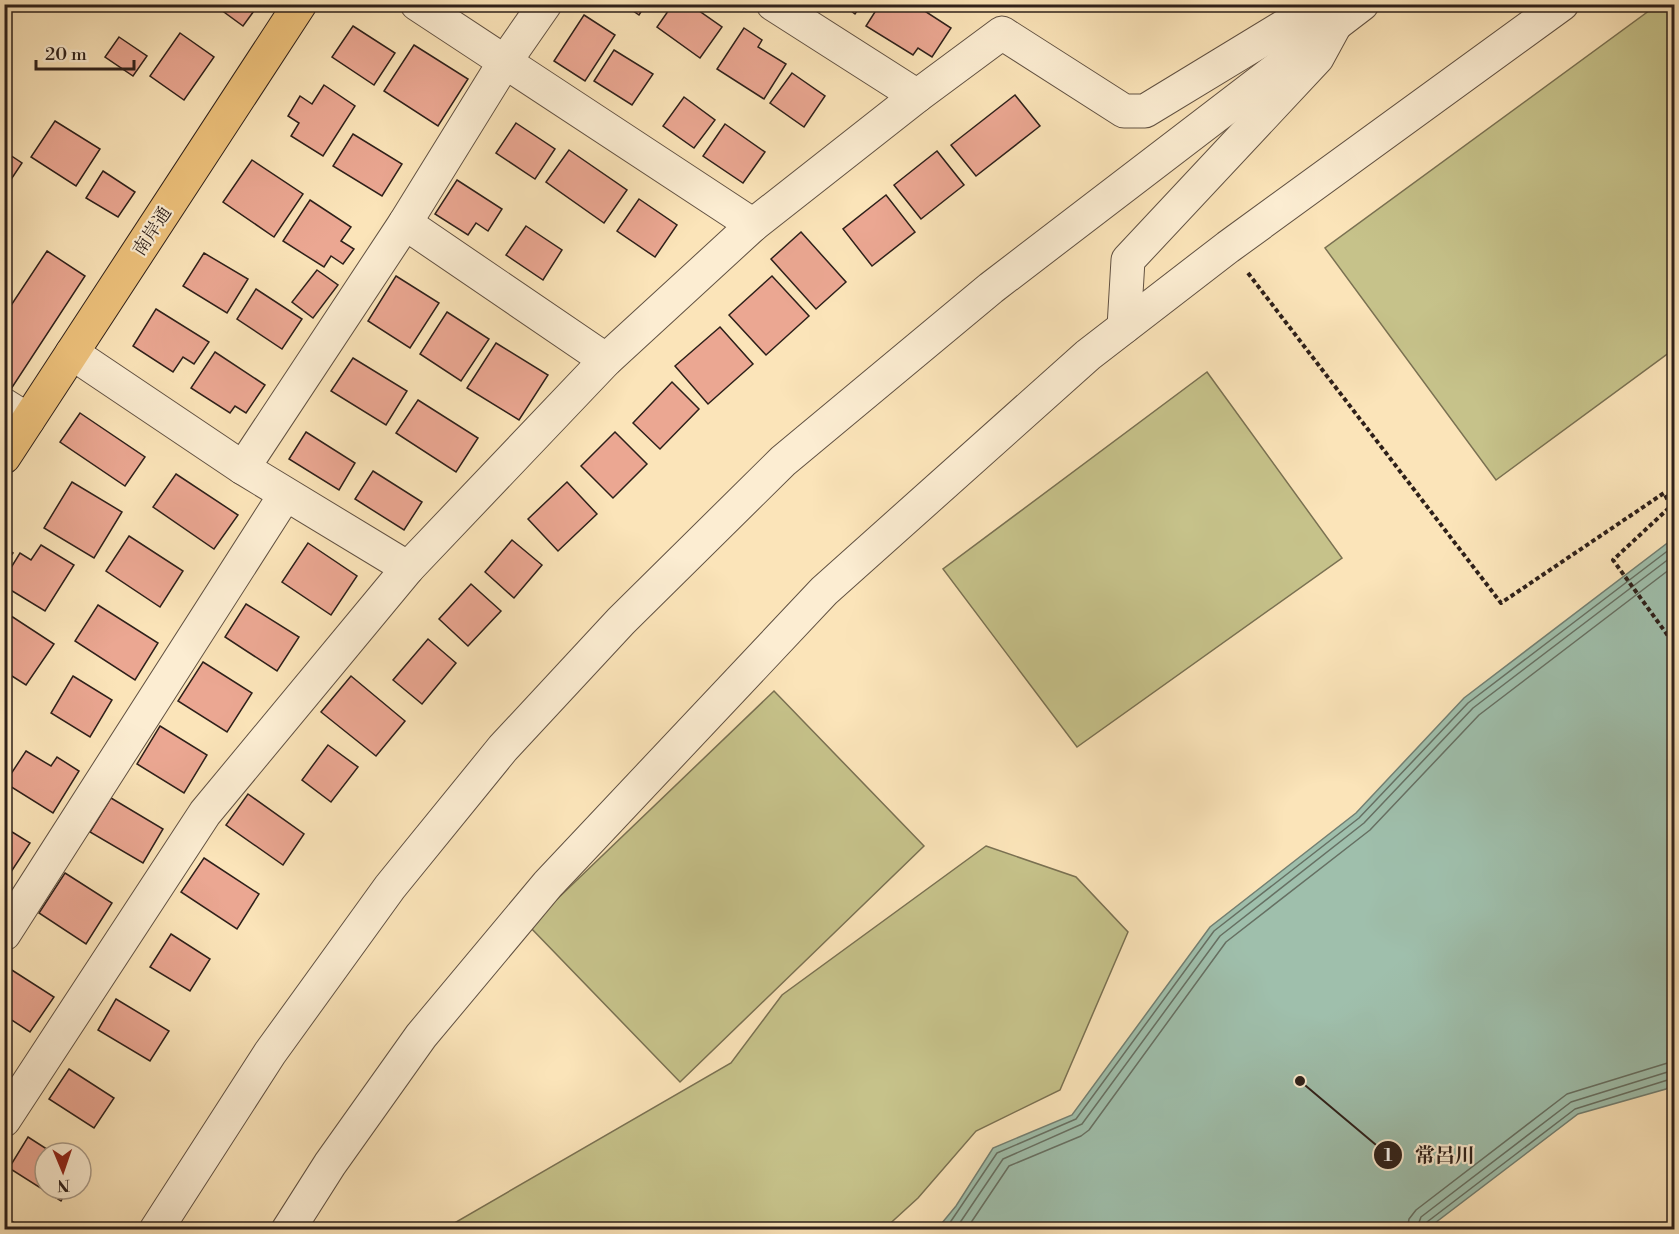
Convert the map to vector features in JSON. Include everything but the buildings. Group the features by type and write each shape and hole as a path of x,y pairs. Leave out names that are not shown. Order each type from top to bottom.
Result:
{"main road":[{"name":"南岸通","path":"4,457 16,412 72,352 300,4"}],"street":[{"path":"417,4 753,225"},
{"path":"243,468 405,223 504,63 545,4"},
{"path":"773,4 917,96"},
{"path":"156,1230 270,1053 390,887 503,748 621,621 783,461 991,288 1362,4"},
{"path":"288,1230 330,1164 421,1036 548,884 824,591 1088,355 1228,247 1562,4"},
{"path":"4,1120 206,813 408,568 606,360 753,225 917,96 1002,33 1124,111 1145,111 1303,15 1335,25"},
{"path":"1124,327 1128,260 1317,58 1335,25"},
{"path":"405,223 606,360"},
{"path":"72,352 243,468 408,568"},
{"path":"4,934 285,495"}],"path":[{"path":"1228,247 1501,603 1664,493 1671,506 1613,560 1674,644"}],"shaded area":[{"path":"1657,5 1670,5 1674,10 1674,349 1496,480 1325,248"},
{"path":"1207,372 1342,558 1077,747 943,569"},
{"path":"774,691 924,846 680,1082 529,926"},
{"path":"986,846 1076,877 1128,932 1060,1090 976,1131 918,1198 884,1229 444,1229 731,1063 782,995"}],"water":[{"path":"1674,538 1674,1082 1666,1089 1578,1114 1427,1229 937,1229 956,1206 993,1148 1072,1115 1210,927 1356,813 1464,698"}],"place":[{"name":"常呂川","path":"1300,1081"}]}
